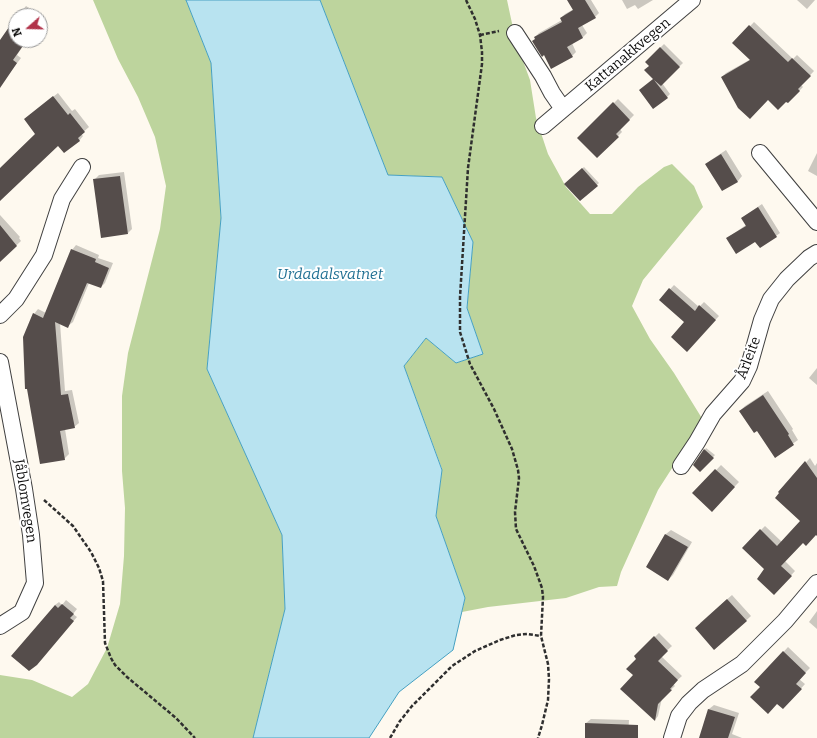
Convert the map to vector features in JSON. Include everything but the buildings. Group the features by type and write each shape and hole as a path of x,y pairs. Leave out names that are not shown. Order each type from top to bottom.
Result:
{"street":[{"name":"Kattanakkvegen","path":"543,126 692,0"},
{"path":"515,33 563,109"},
{"path":"760,153 817,222"},
{"path":"0,315 16,299 44,255 62,199 82,167"},
{"name":"Årleite","path":"681,466 697,442 712,414 742,381 749,366 762,320 771,299 787,279 809,258 817,253"},
{"name":"Jåblomvegen","path":"0,362 24,489 36,583 22,612 0,626"},
{"path":"672,738 680,716 689,703 703,690 742,664 785,621 817,583"}],"path":[{"path":"466,0 477,24 480,35 482,64 468,168 460,297 460,332 470,364 505,432 518,470 519,478 515,523 516,529 534,566 542,588 541,636 548,664 549,680 548,700 538,738"},
{"path":"24,489 47,502 68,520 91,552 99,568 103,581 105,643 110,658 127,677 176,718 195,738"},
{"path":"390,738 400,721 412,706 452,666 475,651 500,640 516,635 527,634 541,636"}],"green space":[{"path":"93,0 186,0 211,63 221,219 207,369 282,535 285,609 253,738 0,738 0,675 32,680 72,697 88,684 107,648 120,604 124,556 125,508 122,471 122,396 128,353 160,229 166,186 155,137 138,97 118,59"},
{"path":"320,0 507,0 516,42 530,80 536,118 548,154 566,187 590,214 612,214 638,187 664,167 672,164 694,186 703,207 643,280 632,306 650,339 674,373 703,420 658,490 621,572 617,586 599,587 566,598 488,607 462,612 465,598 436,516 442,469 404,366 426,338 456,363 483,354 467,308 473,242 442,177 388,175"}],"water":[{"name":"Urdadalsvatnet","path":"186,0 320,0 388,175 442,177 473,242 467,308 483,354 456,363 426,338 404,366 442,470 436,516 465,598 453,650 399,692 369,738 253,738 285,609 282,535 207,369 221,218 211,63"}]}
